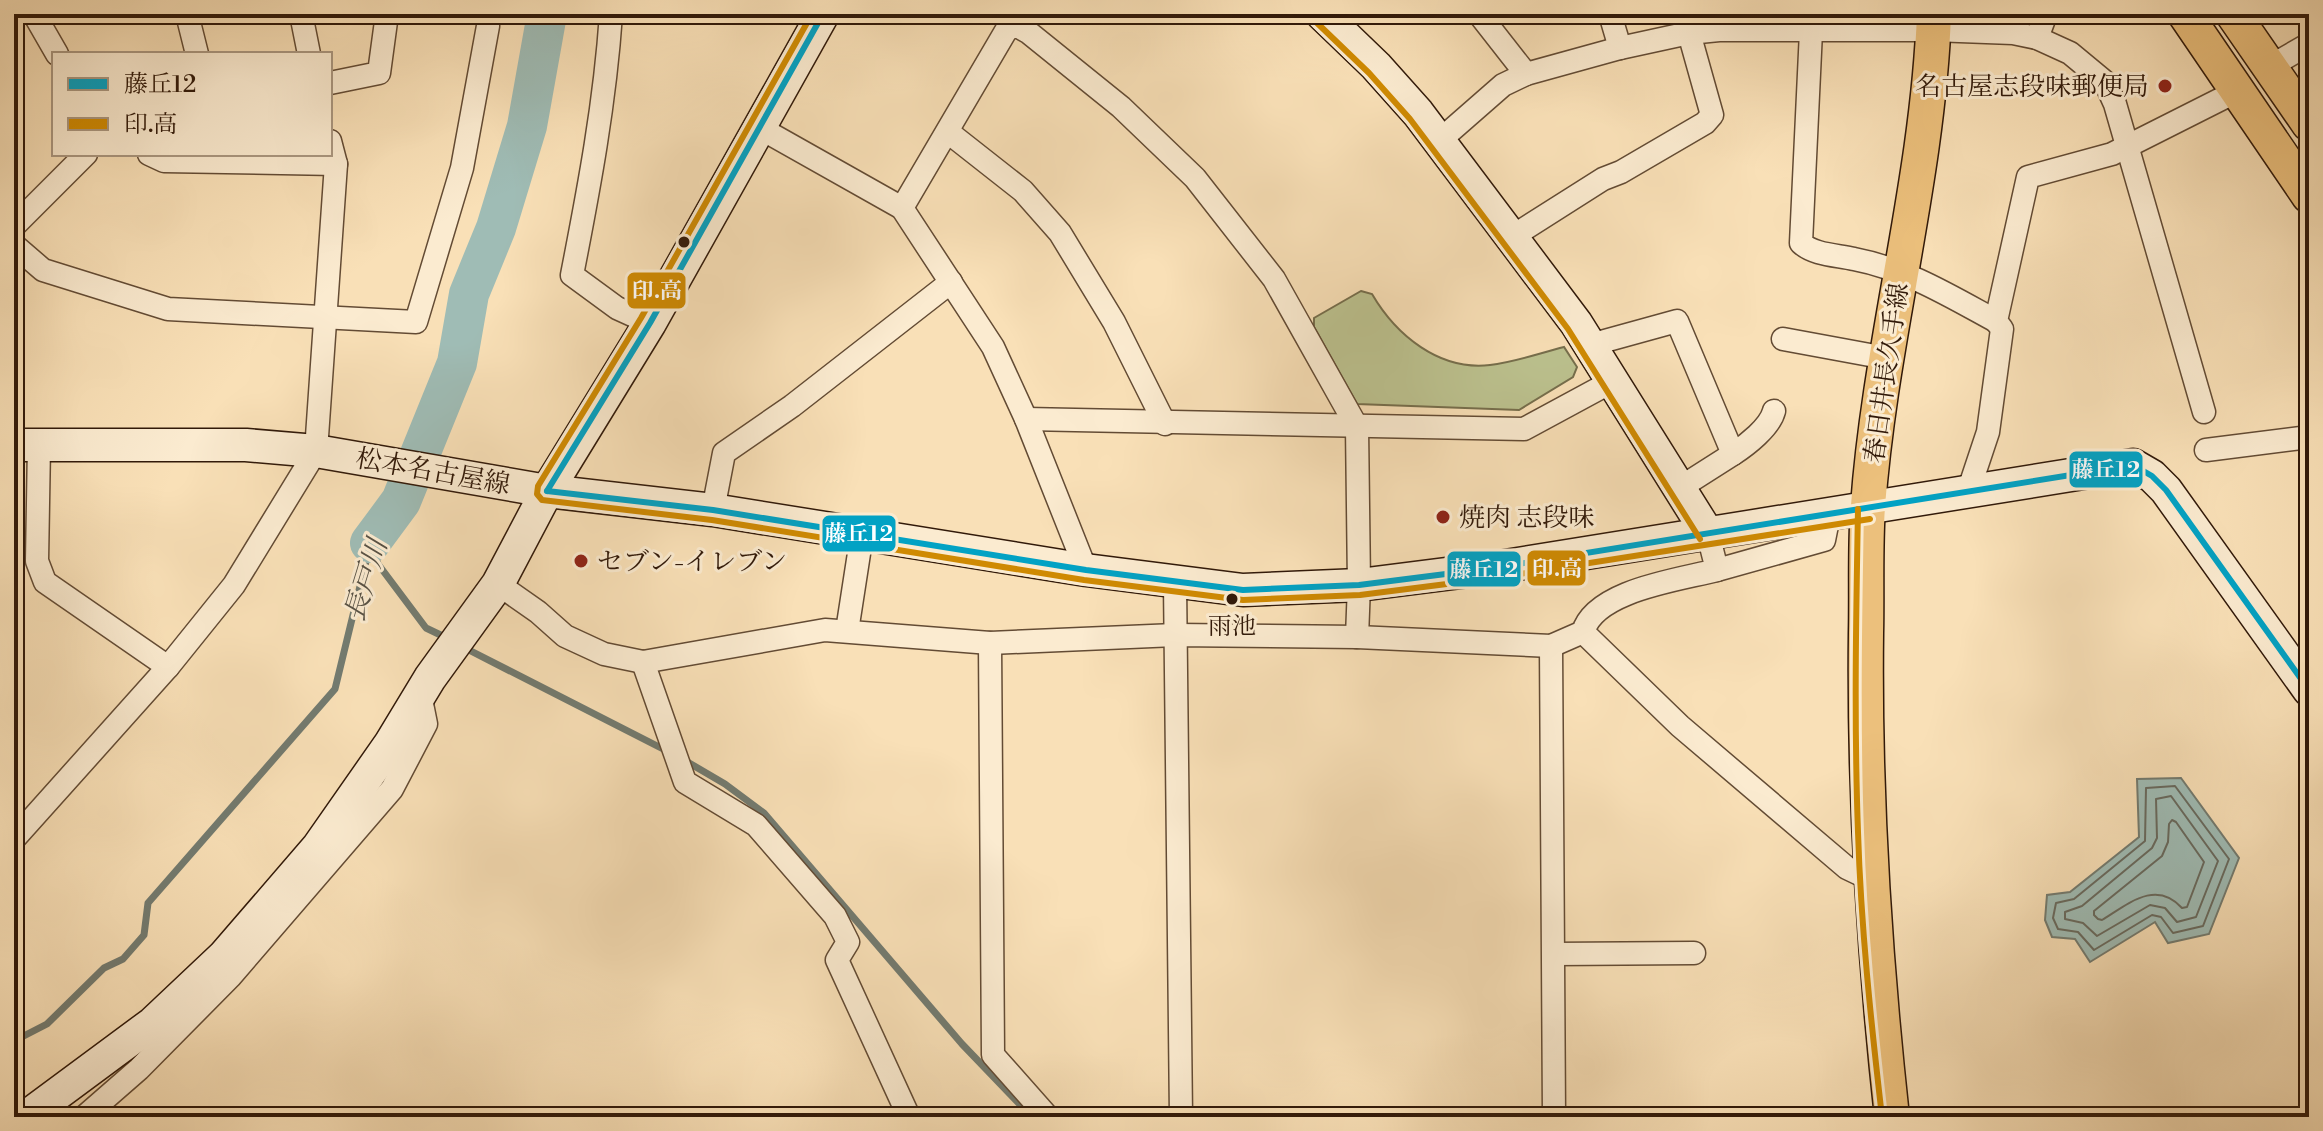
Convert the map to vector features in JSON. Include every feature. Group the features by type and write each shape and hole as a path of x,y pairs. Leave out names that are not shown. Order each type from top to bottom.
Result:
{"main road":[{"path":"26,1117 153,1023 224,956 318,847 498,584 547,491 650,323 823,14"},
{"path":"1322,14 1376,66 1439,141 1590,345 1708,534"},
{"path":"2185,14 2309,196"},
{"path":"2233,14 2309,124"},
{"name":"春日井長久手線","path":"1892,1117 1870,879 1865,739 1868,509 1876,419 1921,144 1933,22"},
{"name":"松本名古屋線","path":"27,445 246,445 316,451 547,491 713,510 1086,570 1243,590 1359,585 1493,568 2133,465 2142,468 2166,490 2309,690"}],"street":[{"path":"34,14 56,52"},
{"path":"187,14 196,52"},
{"path":"301,14 309,52"},
{"path":"332,83 379,73 387,14"},
{"path":"14,245 43,270 168,309 416,322 462,168 488,14"},
{"path":"611,14 597,152 572,275 617,308 650,323"},
{"path":"1479,14 1526,74"},
{"path":"1610,14 1620,48"},
{"path":"2037,38 2046,14"},
{"path":"1439,141 1503,85 1526,74 1620,48 1692,23 1719,30 1811,31 1933,22 2037,38 2070,53 2105,82 2129,146 2204,412"},
{"path":"1510,238 1603,179 1621,172 1705,123 1712,115 1692,23"},
{"path":"902,208 1007,29 1017,26 1028,32 1121,107 1195,178 1274,279 1357,427 1357,637"},
{"path":"1811,31 1801,243 1808,250 1867,261 1929,284 1996,321 2002,329 1988,432 1968,492"},
{"path":"2269,67 2309,44"},
{"path":"1996,321 2028,177 2112,154 2237,91"},
{"path":"760,128 902,208 993,347 1026,419 1086,570"},
{"path":"948,132 1023,191 1060,233 1114,322 1165,424"},
{"path":"14,839 168,667 234,585 316,451 336,164 332,149"},
{"path":"14,226 84,156"},
{"path":"153,156 164,161 223,159 336,164"},
{"path":"713,510 724,453 792,406 951,282"},
{"path":"1590,345 1677,321 1733,454"},
{"path":"1783,339 1886,358"},
{"path":"1026,419 1524,429 1611,382"},
{"path":"1678,489 1742,448 1772,418 1774,411"},
{"path":"2206,450 2309,437"},
{"path":"27,445 37,561 45,582 168,667"},
{"path":"1583,632 1585,624 1597,609 1624,595 1824,540 1829,515"},
{"path":"847,631 862,534"},
{"path":"1708,534 1717,570"},
{"path":"1175,583 1181,1117"},
{"path":"498,584 538,612 565,636 604,654 643,662 825,630 990,643 1175,635 1357,637 1551,646 1583,632"},
{"path":"1583,632 1680,726 1847,868 1870,879"},
{"path":"990,643 993,1055 1048,1117"},
{"path":"1551,646 1554,1117"},
{"path":"643,662 685,782 756,825 835,916 848,942 837,960 909,1117"},
{"path":"84,1117 139,1069 230,977 392,789 426,724 420,694"},
{"path":"1554,954 1694,953"}],"green space":[{"path":"1361,291 1372,294 1406,336 1437,356 1453,362 1490,365 1564,347 1577,367 1573,377 1519,410 1357,404 1314,327 1314,318"}],"water":[{"path":"2181,778 2239,858 2209,934 2168,943 2155,922 2090,962 2075,939 2052,937 2045,920 2047,895 2070,892 2139,837 2137,779"}],"waterway":[{"name":"長戸川","path":"370,543 401,501 457,363 469,294 496,228 527,126 547,14"},
{"path":"370,543 378,564 426,628 449,639"},
{"name":"長戸川","path":"14,1041 47,1024 104,968 123,959 144,935 148,903 335,689 370,545"},
{"path":"463,647 669,752"},
{"path":"684,760 725,784 764,813 962,1044 1032,1117"}],"transit line":[{"name":"印.高","path":"812,14 641,318 538,486 537,494 542,500 712,520 1084,580 1243,600 1360,595 1494,578 1870,519"},
{"name":"藤丘12","path":"547,491 650,323 823,14"},
{"name":"印.高","path":"1315,21 1369,73 1410,119 1568,329 1700,539"},
{"name":"藤丘12","path":"547,491 713,510 1086,570 1243,590 1359,585 1493,568 2133,465 2152,476 2166,490 2309,690"},
{"name":"印.高","path":"1858,509 1858,832 1861,903 1882,1117"}],"place":[{"name":"名古屋志段味郵便局","path":"2165,86"},
{"name":"焼肉 志段味","path":"1443,517"},
{"name":"セブン-イレブン","path":"581,561"},
{"name":"雨池","path":"1232,599"}]}
